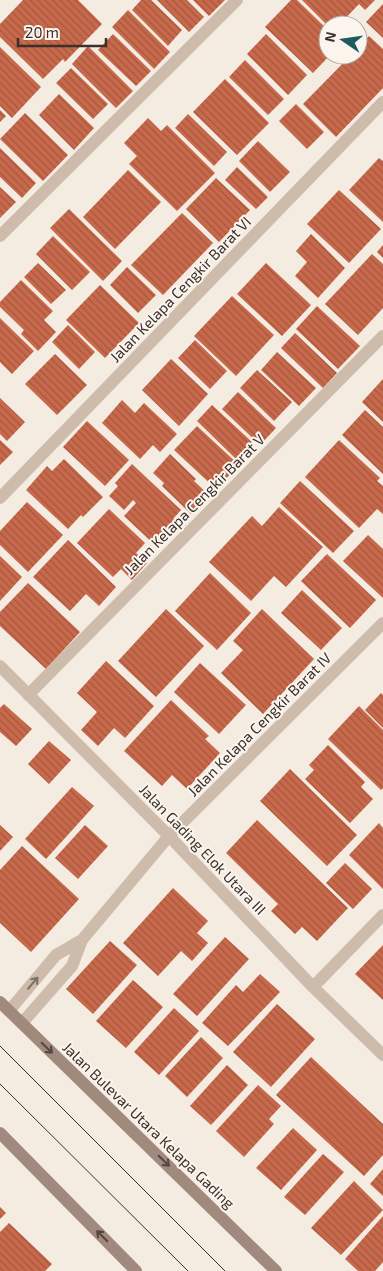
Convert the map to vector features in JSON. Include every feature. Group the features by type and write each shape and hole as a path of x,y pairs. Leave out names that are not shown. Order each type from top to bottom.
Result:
{"main road":[{"name":"Jalan Bulevar Utara Kelapa Gading","path":"5,1006 276,1271"},
{"path":"0,1133 136,1271"}],"street":[{"path":"0,236 237,0"},
{"name":"Jalan Kelapa Cengkir Barat VI","path":"0,498 383,102"},
{"name":"Jalan Kelapa Cengkir Barat V","path":"28,695 383,336"},
{"name":"Jalan Kelapa Cengkir Barat IV","path":"22,1023 72,966 82,940 169,836 383,623"},
{"name":"Jalan Gading Elok Utara III","path":"0,666 169,836 313,987 383,1055"},
{"path":"313,987 383,915"},
{"name":"Jalan Kelapa Cengkir Barat IV","path":"5,1006 56,955 82,940"}],"building":[{"path":"23,0 78,0 102,24 65,62 63,59 43,79 0,37 0,24"},
{"path":"141,0 151,0 182,30 168,46 132,10"},
{"path":"157,0 187,0 204,17 189,32"},
{"path":"193,0 225,0 209,16"},
{"path":"291,0 297,0 318,20 318,65 321,65 313,73 265,27"},
{"path":"302,0 375,0 365,10 359,4 349,15 318,16"},
{"path":"383,4 383,38 368,24 368,20"},
{"path":"128,10 170,52 154,69 112,27"},
{"path":"113,34 151,71 136,86 98,50"},
{"path":"266,34 307,75 288,95 247,54"},
{"path":"368,37 383,49 383,88 336,137 303,104 341,65 368,65"},
{"path":"88,46 133,91 116,108 72,64"},
{"path":"0,47 41,87 12,118 0,106"},
{"path":"245,60 284,99 268,115 229,77"},
{"path":"71,68 108,104 93,119 56,83"},
{"path":"225,79 269,123 237,155 193,112"},
{"path":"59,94 94,128 74,150 39,115"},
{"path":"296,104 324,132 307,149 279,121"},
{"path":"0,110 6,116 0,122"},
{"path":"25,113 68,155 43,181 0,139"},
{"path":"188,114 227,152 214,166 175,128"},
{"path":"148,118 161,131 167,125 215,173 177,211 129,164 137,156 124,143"},
{"path":"258,141 290,172 270,192 239,161"},
{"path":"0,148 36,183 22,198 0,177"},
{"path":"379,158 383,161 383,222 349,190"},
{"path":"237,167 268,197 256,209 225,180"},
{"path":"128,170 161,202 115,249 83,217"},
{"path":"216,178 250,210 219,242 186,209"},
{"path":"0,187 16,202 0,218"},
{"path":"339,190 381,229 349,263 307,224"},
{"path":"69,209 122,261 103,281 50,228"},
{"path":"182,213 213,243 163,295 131,265"},
{"path":"311,234 345,268 318,298 295,276 307,262 296,251"},
{"path":"53,236 90,272 72,290 36,254"},
{"path":"383,245 383,258 377,252"},
{"path":"372,254 383,264 383,308 358,335 325,304"},
{"path":"38,263 66,290 51,304 24,277"},
{"path":"266,263 311,305 282,336 237,294"},
{"path":"127,267 156,295 138,313 110,285"},
{"path":"21,280 53,311 44,320 56,332 38,351 21,334 24,330 0,307 0,302"},
{"path":"100,285 139,323 105,358 66,320"},
{"path":"232,296 274,335 236,376 194,336"},
{"path":"317,306 360,346 338,369 296,329"},
{"path":"0,318 34,351 12,374 0,362"},
{"path":"68,325 95,352 79,369 52,342"},
{"path":"295,333 337,373 323,388 281,348"},
{"path":"195,340 227,371 210,389 178,358"},
{"path":"277,352 316,388 299,406 261,370"},
{"path":"55,354 87,385 57,415 25,384"},
{"path":"171,359 208,394 179,426 142,390"},
{"path":"257,370 292,402 274,421 240,388"},
{"path":"383,379 383,422 362,402"},
{"path":"238,392 276,428 260,445 222,409"},
{"path":"0,398 25,422 7,441 0,434"},
{"path":"122,400 135,413 144,403 177,434 160,452 153,445 140,459 102,423"},
{"path":"212,405 252,442 236,459 197,421"},
{"path":"365,410 383,427 383,474 342,435"},
{"path":"87,421 129,460 105,486 63,447"},
{"path":"197,426 239,465 216,489 174,450"},
{"path":"0,440 13,452 0,465"},
{"path":"339,440 380,478 377,481 383,486 383,514 377,509 359,528 305,477"},
{"path":"170,454 196,479 194,481 209,495 191,514 162,486 164,483 153,473"},
{"path":"64,459 103,497 83,517 81,515 68,529 26,490 47,466 52,471"},
{"path":"132,464 181,510 173,519 179,524 157,547 124,516 136,503 133,500 124,510 109,496 118,486 115,483"},
{"path":"300,481 354,531 333,553 280,503"},
{"path":"27,502 63,535 28,572 0,545 0,531"},
{"path":"279,507 323,547 286,587 274,576 251,601 209,562 252,516 262,526"},
{"path":"109,509 145,543 136,553 147,563 132,580 121,569 113,577 77,543"},
{"path":"368,535 383,549 383,598 343,561"},
{"path":"68,540 116,587 99,606 86,594 70,611 33,577"},
{"path":"327,554 376,600 350,628 301,581"},
{"path":"0,556 22,577 0,601"},
{"path":"210,573 251,613 217,650 175,611"},
{"path":"28,583 80,632 46,669 0,626 0,612"},
{"path":"302,590 342,628 321,650 281,613"},
{"path":"166,609 204,646 156,697 118,661"},
{"path":"262,609 314,659 263,714 221,673 243,650 233,641"},
{"path":"106,661 154,706 125,738 114,728 98,746 81,730 97,712 77,693"},
{"path":"200,663 246,705 219,734 174,692"},
{"path":"381,693 383,695 383,728 365,710"},
{"path":"171,700 209,736 205,739 220,753 187,789 172,775 162,786 124,751"},
{"path":"4,704 32,729 16,746 0,732 0,708"},
{"path":"359,706 383,730 383,788 381,790 328,739"},
{"path":"49,741 71,760 49,784 28,764"},
{"path":"328,745 365,782 361,787 373,799 350,823 305,779 314,770 309,765"},
{"path":"290,769 357,835 327,866 260,801"},
{"path":"72,787 94,806 46,859 25,839"},
{"path":"257,820 348,908 317,941 302,927 295,934 271,911 278,904 226,853"},
{"path":"379,823 383,828 383,889 349,855"},
{"path":"0,825 13,837 0,851"},
{"path":"85,825 108,846 78,879 55,858"},
{"path":"22,846 79,899 31,952 0,923 0,870"},
{"path":"345,863 372,889 353,909 326,883"},
{"path":"173,888 208,921 197,933 208,943 192,961 181,951 158,976 123,943"},
{"path":"225,937 249,959 197,1016 173,994"},
{"path":"110,941 137,965 93,1014 66,989"},
{"path":"383,945 383,1000 355,974"},
{"path":"260,974 280,992 228,1046 202,1023 236,985 243,992"},
{"path":"133,980 163,1007 126,1048 96,1021"},
{"path":"277,1004 315,1039 271,1087 233,1052"},
{"path":"174,1008 199,1031 159,1075 134,1052"},
{"path":"201,1037 223,1058 187,1097 165,1076"},
{"path":"311,1057 383,1124 383,1155 364,1176 276,1095"},
{"path":"227,1065 248,1085 211,1125 190,1106"},
{"path":"258,1085 281,1106 269,1119 274,1124 244,1157 216,1131"},
{"path":"293,1128 317,1150 281,1190 256,1168"},
{"path":"323,1154 344,1172 305,1215 284,1197"},
{"path":"383,1169 383,1196 370,1184"},
{"path":"354,1181 383,1210 341,1255 311,1228"},
{"path":"0,1207 6,1213 0,1219"},
{"path":"383,1216 383,1262 375,1271 358,1271 345,1259"},
{"path":"9,1223 52,1264 45,1271 0,1271 0,1232"}],"tram line":[{"path":"0,1046 225,1271"},
{"path":"0,1084 188,1271"}]}
